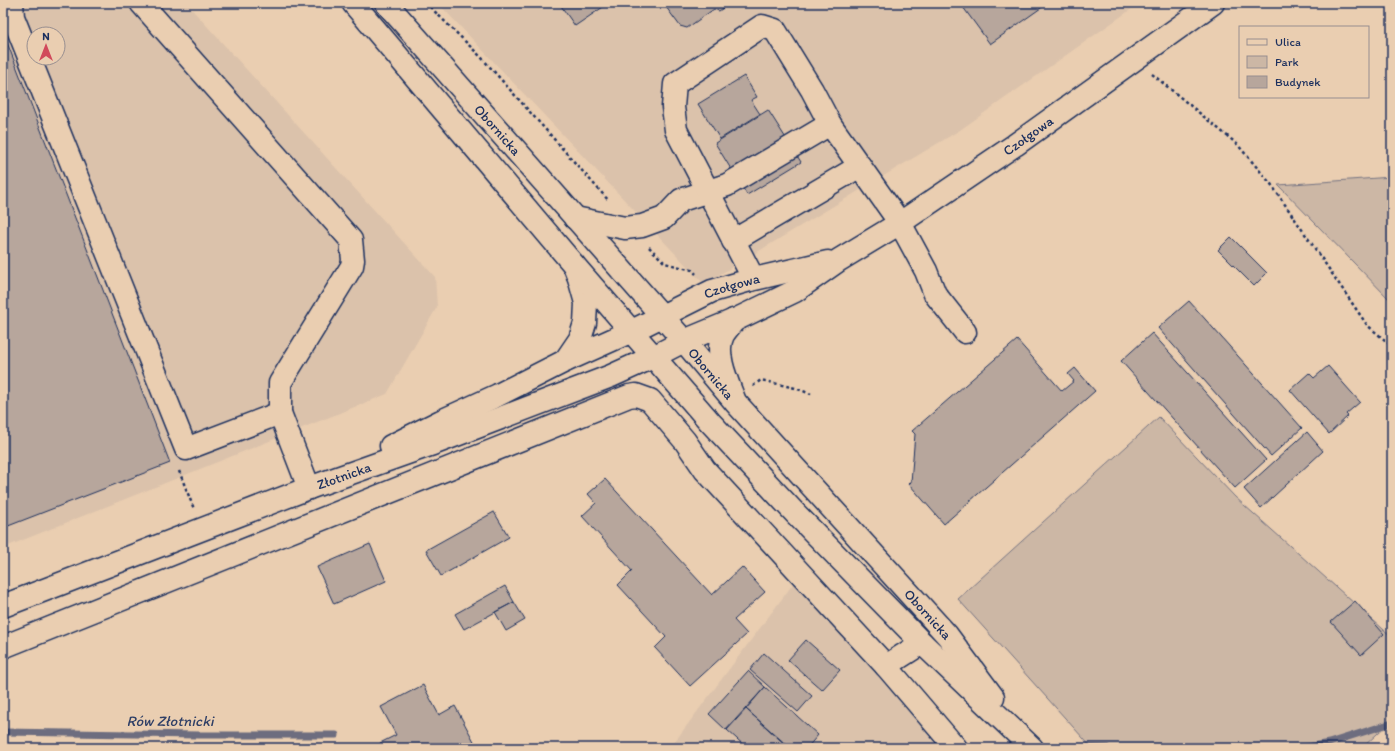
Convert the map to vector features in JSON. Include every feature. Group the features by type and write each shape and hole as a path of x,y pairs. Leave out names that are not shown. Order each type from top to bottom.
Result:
{"street":[{"path":"12,3 13,17 186,449 280,413"},
{"path":"141,3 351,240 353,260 352,266 280,383 280,413 309,488"},
{"name":"Obornicka","path":"353,3 574,265 710,422 784,502 922,643 1032,748"},
{"name":"Obornicka","path":"386,3 735,402 948,635 1032,748"},
{"name":"Czołgowa","path":"684,342 795,291 839,260 900,223 1015,145 1213,3"},
{"path":"750,280 749,270 676,130 673,107 675,84 762,26 775,30 812,90 830,124 900,223 926,271 935,294 965,332"},
{"path":"575,218 625,228 642,226 664,218 681,200 727,185 830,124"},
{"path":"733,241 860,166"},
{"name":"Czołgowa","path":"309,488 442,421 565,361 632,332 712,291 750,280 839,260"},
{"path":"565,361 580,339 585,323 586,303 574,265"},
{"path":"734,320 723,336 720,346 723,370 735,402"},
{"name":"Złotnicka","path":"3,606 232,517 611,376 684,342"},
{"path":"3,647 629,396 636,395 650,400 685,441 705,470 886,666 956,748"},
{"path":"380,462 393,491"},
{"path":"232,517 246,550"},
{"path":"886,666 922,643"}],"path":[{"path":"426,3 481,58 611,204"},
{"path":"1135,59 1237,144 1271,184 1367,324 1392,346"},
{"path":"645,242 665,263 692,270 697,275"},
{"path":"751,388 760,380 795,388 811,394"},
{"path":"177,465 194,509"}],"shaded area":[{"path":"3,3 186,3 435,277 437,307 387,394 3,548"},
{"path":"438,3 1140,3 960,130 704,284"},
{"path":"796,580 975,748 670,748"}],"green space":[{"path":"1392,177 1392,302 1278,185"},
{"path":"1159,417 1235,497 1392,637 1392,720 1362,748 1092,748 958,599"}],"building":[{"path":"559,3 609,3 575,26"},
{"path":"672,3 730,3 719,11 714,9 687,28 680,26 666,7"},
{"path":"960,3 1048,3 990,44"},
{"path":"3,32 170,463 3,528"},
{"path":"744,76 757,97 751,100 760,114 720,139 698,104"},
{"path":"768,110 801,162 747,195 715,143"},
{"path":"1231,237 1267,273 1254,286 1218,250"},
{"path":"1189,301 1302,428 1271,456 1158,328"},
{"path":"1152,333 1266,460 1235,488 1121,361"},
{"path":"1017,340 1062,391 1074,381 1068,374 1075,368 1095,391 944,524 909,484 911,482 915,434 912,431"},
{"path":"1328,366 1360,402 1346,414 1348,416 1329,434 1290,390 1309,373 1314,378"},
{"path":"1307,432 1323,451 1261,508 1244,489"},
{"path":"605,479 712,595 742,567 765,592 734,620 747,634 690,686 655,648 666,637 618,585 632,571 582,516 596,503 588,494"},
{"path":"494,512 509,537 441,576 426,550"},
{"path":"370,544 386,581 334,604 317,567"},
{"path":"505,586 514,602 464,629 455,614"},
{"path":"1355,601 1384,634 1361,655 1331,622"},
{"path":"514,602 525,620 506,631 495,612"},
{"path":"806,640 840,670 822,690 788,660"},
{"path":"764,653 812,696 798,712 750,670"},
{"path":"748,671 765,687 726,730 709,714"},
{"path":"423,685 439,715 455,706 477,747 383,748 380,743 396,735 381,707"},
{"path":"765,687 818,735 807,748 789,748 746,709"},
{"path":"746,709 789,747 747,748 727,730"}],"waterway":[{"name":"Rów Złotnicki","path":"1303,748 1329,743 1392,723"},
{"name":"Rów Złotnicki","path":"3,732 199,735 336,735"},
{"name":"Rów Złotnicki","path":"1070,747 1107,748"}]}
